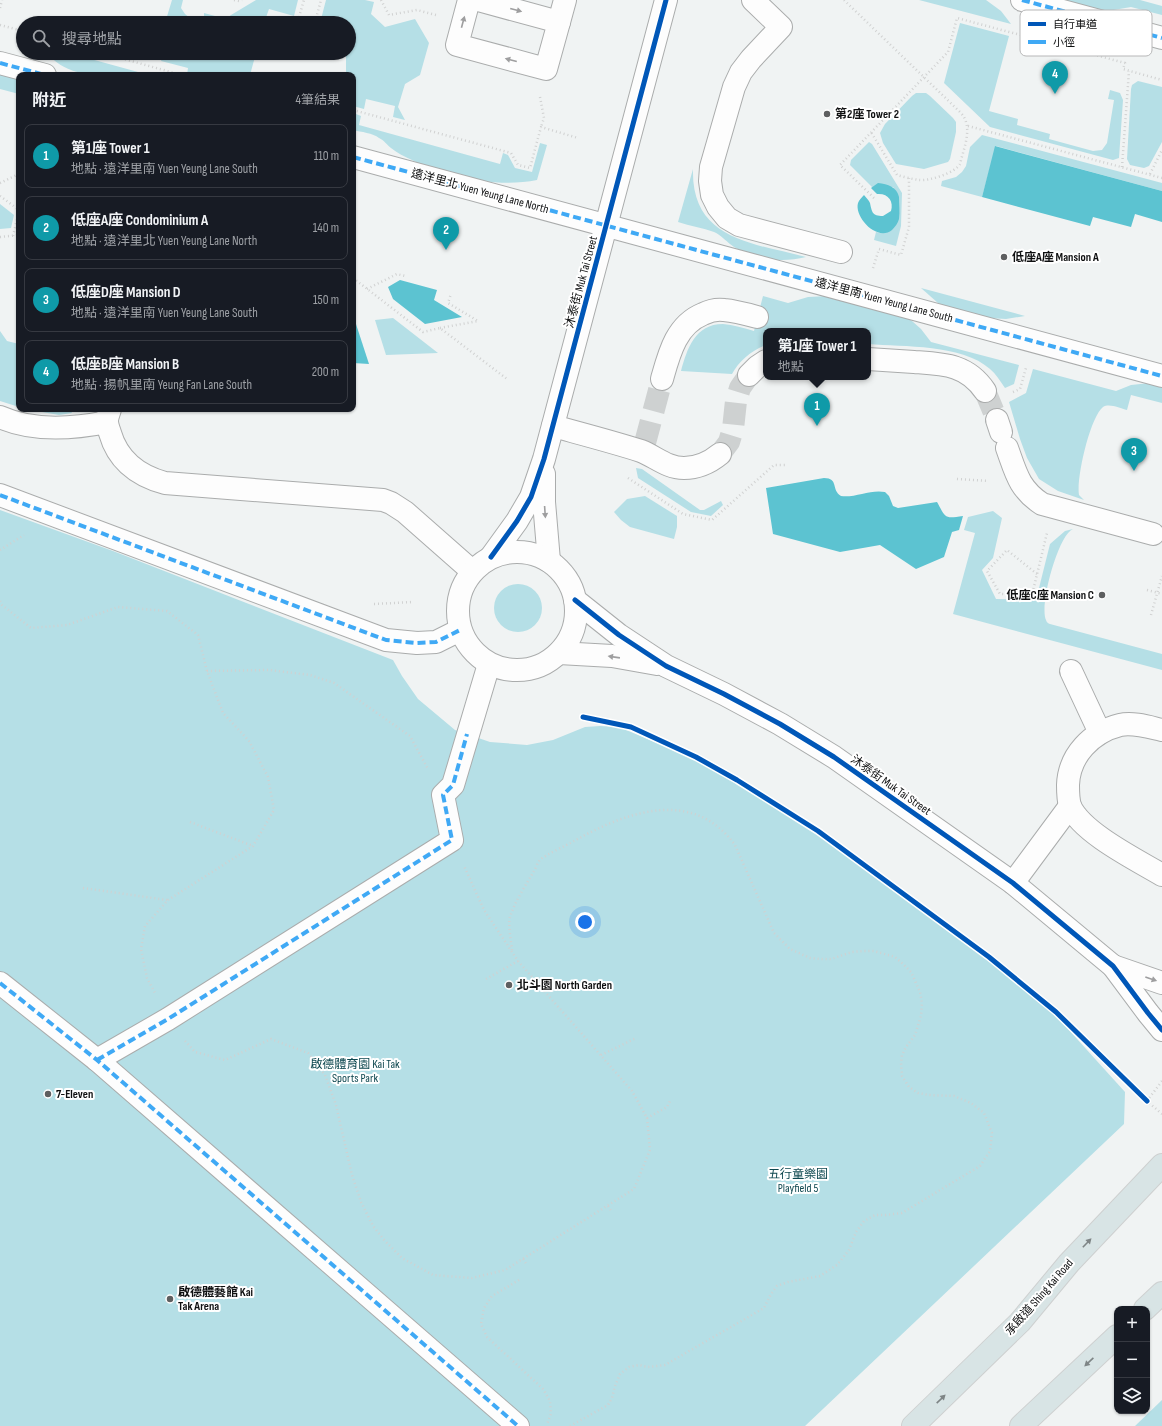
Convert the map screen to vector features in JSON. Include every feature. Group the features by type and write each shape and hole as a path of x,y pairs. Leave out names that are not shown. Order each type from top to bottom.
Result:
{"main road":[{"name":"承啟道 Shing Kai Road","path":"913,1426 1020,1322 1068,1263 1162,1165"},
{"path":"1148,1306 1162,1293"},
{"path":"1021,1426 1114,1339"}],"street":[{"path":"469,0 457,45 546,69 565,0"},
{"path":"478,0 559,22"},
{"name":"沐泰街 Muk Tai Street","path":"490,557 503,553 520,551 532,553 549,561 564,574 572,589 577,612 572,633 567,643 559,653 542,665 512,671 501,669 489,664 475,654 466,644 457,620 457,608 460,592 465,581 472,571 490,557 517,521 531,496 544,459 666,0"},
{"path":"753,0 781,27 751,59 741,72 734,87 711,167 710,181 712,194 718,207 727,218 739,225 841,252"},
{"path":"1022,0 1059,10"},
{"path":"1152,35 1162,38"},
{"path":"0,63 34,72"},
{"name":"遠洋里北 Yuen Yeung Lane North","path":"356,158 607,225"},
{"name":"遠洋里南 Yuen Yeung Lane South","path":"607,225 1162,376"},
{"path":"662,379 676,338 684,326 696,317 708,312 722,310 757,317"},
{"path":"871,359 952,366 964,371 976,379 985,391"},
{"path":"749,375 763,363"},
{"path":"0,416 30,425 56,428 83,427 108,416 112,441 119,454 129,465 140,473 152,480 165,483 383,500 405,512 472,571"},
{"path":"553,426 644,448 668,466 682,468 696,467 709,462 720,454"},
{"path":"1002,433 1018,480 1024,490 1037,501 1052,508 1153,534"},
{"name":"沐泰街 Muk Tai Street","path":"544,459 544,502 549,561"},
{"path":"0,495 386,640 417,643 436,642 460,630"},
{"name":"沐泰街 Muk Tai Street","path":"575,600 619,635 666,666 724,694 780,724 834,757 1012,883 1114,966 1162,1030"},
{"name":"沐泰街 Muk Tai Street","path":"559,653 612,656 666,666"},
{"path":"98,1060 168,1019 452,840 443,795 453,785 489,664"},
{"path":"1071,671 1100,733"},
{"path":"1162,730 1133,724 1122,725 1100,733 1090,739 1081,748 1074,759 1068,782 1070,806 1080,821 1129,856 1162,875"},
{"path":"1012,883 1070,806"},
{"name":"沐泰街 Muk Tai Street","path":"1114,966 1162,983"},
{"path":"0,982 98,1060 518,1426"}],"path":[{"path":"0,8 2,0"},
{"path":"234,0 242,0"},
{"path":"299,16 304,0"},
{"path":"317,16 321,0"},
{"path":"381,0 389,15 416,10 443,17"},
{"path":"844,0 964,116 968,126 960,164 957,168 949,173 925,180 897,175 871,132"},
{"path":"874,198 840,165 948,52 957,18 1020,35"},
{"path":"0,25 16,29"},
{"path":"1099,56 1125,63 1123,69 1129,71 1161,80 1162,76"},
{"path":"127,60 171,72"},
{"path":"1122,167 1129,71"},
{"path":"356,111 511,153 518,165 530,168 544,118 541,103"},
{"path":"968,126 1162,178"},
{"path":"541,127 578,138"},
{"path":"1150,174 1162,150"},
{"path":"0,184 16,176"},
{"path":"866,295 879,249 901,255 909,227 909,178"},
{"path":"0,196 16,208"},
{"path":"13,236 16,223"},
{"path":"0,237 16,236"},
{"path":"367,289 397,274 405,276"},
{"path":"356,280 423,332 478,321 448,303 451,294"},
{"path":"440,328 507,379"},
{"path":"1008,394 1020,389 1033,340"},
{"path":"1037,574 1007,550 987,571 1000,594 1032,595 1037,574 1052,508"},
{"path":"1151,615 1162,576"},
{"path":"1147,590 1162,594"},
{"path":"0,602 2,606 31,628 67,625 118,607 167,611 198,635 207,671 222,713 249,741 268,777 274,810 253,846 168,900 145,926 141,949 147,978 168,1019 194,1052 225,1060 271,1039 308,1054 325,1075 336,1105 352,1175 361,1202 373,1226 402,1258 433,1276 472,1278 505,1270 634,1189 650,1150 647,1118 632,1091 518,961 484,910 452,840"},
{"path":"370,604 413,602"},
{"path":"207,671 269,670 310,675 334,683 410,736 443,795"},
{"path":"512,951 510,918 522,891 540,860 598,827 622,818 658,810 685,811 696,814 707,819 728,835 735,845 774,934 790,949 810,958 820,959 831,959 858,951 874,951 895,958 911,972 920,992 922,1003 921,1016 915,1035 906,1047 902,1056 902,1076 909,1087 918,1093 954,1096 971,1103 984,1113 992,1133 990,1151 980,1166 902,1212 886,1215 875,1215 864,1221 856,1232 849,1250 837,1265 820,1276 788,1282 777,1286 764,1308 665,1365 648,1367 639,1365 629,1367 620,1374 612,1398 608,1405 570,1426"},
{"path":"190,822 253,846"},
{"path":"83,888 168,900"},
{"path":"486,979 518,961"},
{"path":"601,1055 636,1038"},
{"path":"1162,1081 1147,1101 1162,1114"},
{"path":"647,1118 667,1107 671,1099"},
{"path":"608,1206 612,1212"},
{"path":"522,1259 527,1266"},
{"path":"519,1280 492,1296 484,1308 481,1324 487,1337 543,1389 550,1401 551,1414 546,1426"}],"green space":[{"path":"172,0 183,0 181,8 187,16 167,16"},
{"path":"256,0 298,0 294,16 269,9 266,16 230,16"},
{"path":"326,0 365,0 374,2 371,14 385,27 415,19 429,43 420,75 405,84 398,107 405,120 393,117 395,106 366,99 364,109 356,107 356,72 346,72 346,60 356,60 356,16 322,16"},
{"path":"919,0 986,0 1001,11 1011,24"},
{"path":"1050,0 1140,0 1162,6 1162,15 1152,12 1152,10 1143,10 1131,7 1114,10 1093,10"},
{"path":"204,13 215,16 204,16"},
{"path":"960,23 1009,36 989,111 1018,119 1017,125 1050,134 1049,139 1093,151 1102,150 1107,143 1114,100 1108,99 1110,90 1120,93 1123,100 1119,158 1113,160 990,127 944,83"},
{"path":"53,60 94,60 138,72 75,72"},
{"path":"254,60 251,72 187,72 188,68 161,61"},
{"path":"0,69 16,78 16,93 0,89"},
{"path":"1138,81 1162,87 1162,142 1149,166 1144,168 1130,165 1127,159 1131,89 1132,85"},
{"path":"916,93 926,93 956,122 956,132 948,162 924,169 896,164 883,143 880,133 885,124"},
{"path":"356,114 361,116 359,125 500,164 503,153 508,155 515,168 532,172 540,143 547,145 537,180 506,183 473,180 441,172 407,158 376,136 356,131"},
{"path":"982,135 1162,183 1162,191 996,146 982,197 941,186 942,181 956,177 962,172 966,166 970,147"},
{"path":"869,142 872,144 902,193 901,226 896,246 874,240 876,232 882,233 890,230 897,222 898,194 893,187 872,187 850,165 851,160"},
{"path":"693,169 695,193 702,211 714,224 729,234 746,242 806,257 778,260 751,255 734,247 714,232 678,222"},
{"path":"0,204 14,215 11,228 0,229"},
{"path":"921,288 1025,316 1006,319 988,318 954,311 938,303"},
{"path":"763,296 788,303 808,297 828,296 894,311 912,321 921,329 931,342 1019,365 1014,384 1005,388 990,369 978,361 964,355 932,348 871,344 871,328 763,328 763,346 746,356 732,374 681,371 690,346 699,333 705,328 723,324 754,331"},
{"path":"393,318 438,353 386,355 375,320"},
{"path":"0,331 7,341 16,343 16,406 0,401"},
{"path":"1033,369 1116,391 1131,385 1150,383 1162,384 1162,403 1131,395 1127,410 1115,406 1105,406 1098,413 1089,435 1082,463 1079,495 1084,500 1058,491 1039,479 1027,458 1009,402 1026,393"},
{"path":"42,412 72,413 59,415"},
{"path":"636,468 642,469 700,510 704,510 721,501 723,505 711,516 691,512 638,478"},
{"path":"645,496 677,516 677,527 674,539 630,527 614,512 627,499"},
{"name":"啟德體育園 Kai Tak Sports Park","path":"0,510 113,551 393,660 418,699 455,730 490,742 527,745 553,740 585,727 619,727 681,753 731,779 819,835 993,964 1058,1018 1125,1092 1124,1124 805,1426 0,1426"},
{"path":"993,511 1002,518 993,558 982,570 996,599 1036,600 1050,544 1065,531 1073,529 1067,534 1061,544 1051,572 1045,601 1047,622 1162,654 1162,670 953,614 975,533 964,530 968,517"},
{"path":"518,584 527,586 535,591 540,599 542,608 540,617 535,625 527,630 518,632 509,630 501,625 496,617 494,608 496,599 501,591 509,586"},
{"path":"1162,1400 1162,1426 1135,1426 1147,1414 1150,1414 1150,1412"}],"water":[{"path":"995,146 1162,191 1162,222 1135,214 1131,227 1093,217 1090,226 982,197"},
{"path":"878,183 894,188 899,197 899,220 892,230 886,233 880,233 868,226 863,221 858,209 858,202 864,195 870,202 872,211 875,214 883,216 891,211 892,204 889,198 881,194 877,194 871,188"},
{"path":"400,280 437,290 434,300 462,317 425,324 393,299 388,287"},
{"path":"356,324 369,364 356,363"},
{"path":"824,478 832,480 836,491 841,496 852,496 880,491 885,492 889,496 893,506 898,508 937,502 946,516 963,516 959,530 952,532 944,557 916,569 880,545 840,552 773,534 766,488"}],"tunnel":[{"path":"720,454 729,442 733,429 736,401 740,388 749,375"},
{"path":"645,443 662,379"},
{"path":"985,391 997,420"}],"marked path":[{"path":"1022,0 1059,10"},
{"path":"1152,35 1162,38"},
{"path":"0,63 34,72"},
{"path":"356,158 1162,376"},
{"path":"0,495 386,640 417,643 436,642 460,630"},
{"path":"97,1060 168,1019 452,840 443,795 453,785 467,734"},
{"path":"0,983 97,1060 518,1426"}],"cycle path":[{"path":"491,557 517,521 531,497 544,459 666,0"},
{"path":"575,600 619,635 666,666 724,694 780,724 834,757 1013,883 1113,966 1162,1030"},
{"path":"583,717 631,727 696,757 737,780 818,831 989,957 1056,1012 1147,1101"}],"place":[{"name":"低座B座 Mansion B","path":"1055,94"},
{"name":"第2座 Tower 2","path":"827,114"},
{"name":"低座A座 Condominium A","path":"446,250"},
{"name":"低座A座 Mansion A","path":"1004,257"},
{"name":"第1座 Tower 1","path":"817,426"},
{"name":"低座D座 Mansion D","path":"1134,471"},
{"name":"低座C座 Mansion C","path":"1102,595"},
{"name":"北斗園 North Garden","path":"509,985"},
{"name":"7-Eleven","path":"48,1094"},
{"name":"啟德體藝館 Kai Tak Arena","path":"170,1299"}],"park label":[{"name":"五行童樂園 Playfield 5","path":"798,1181"}]}
